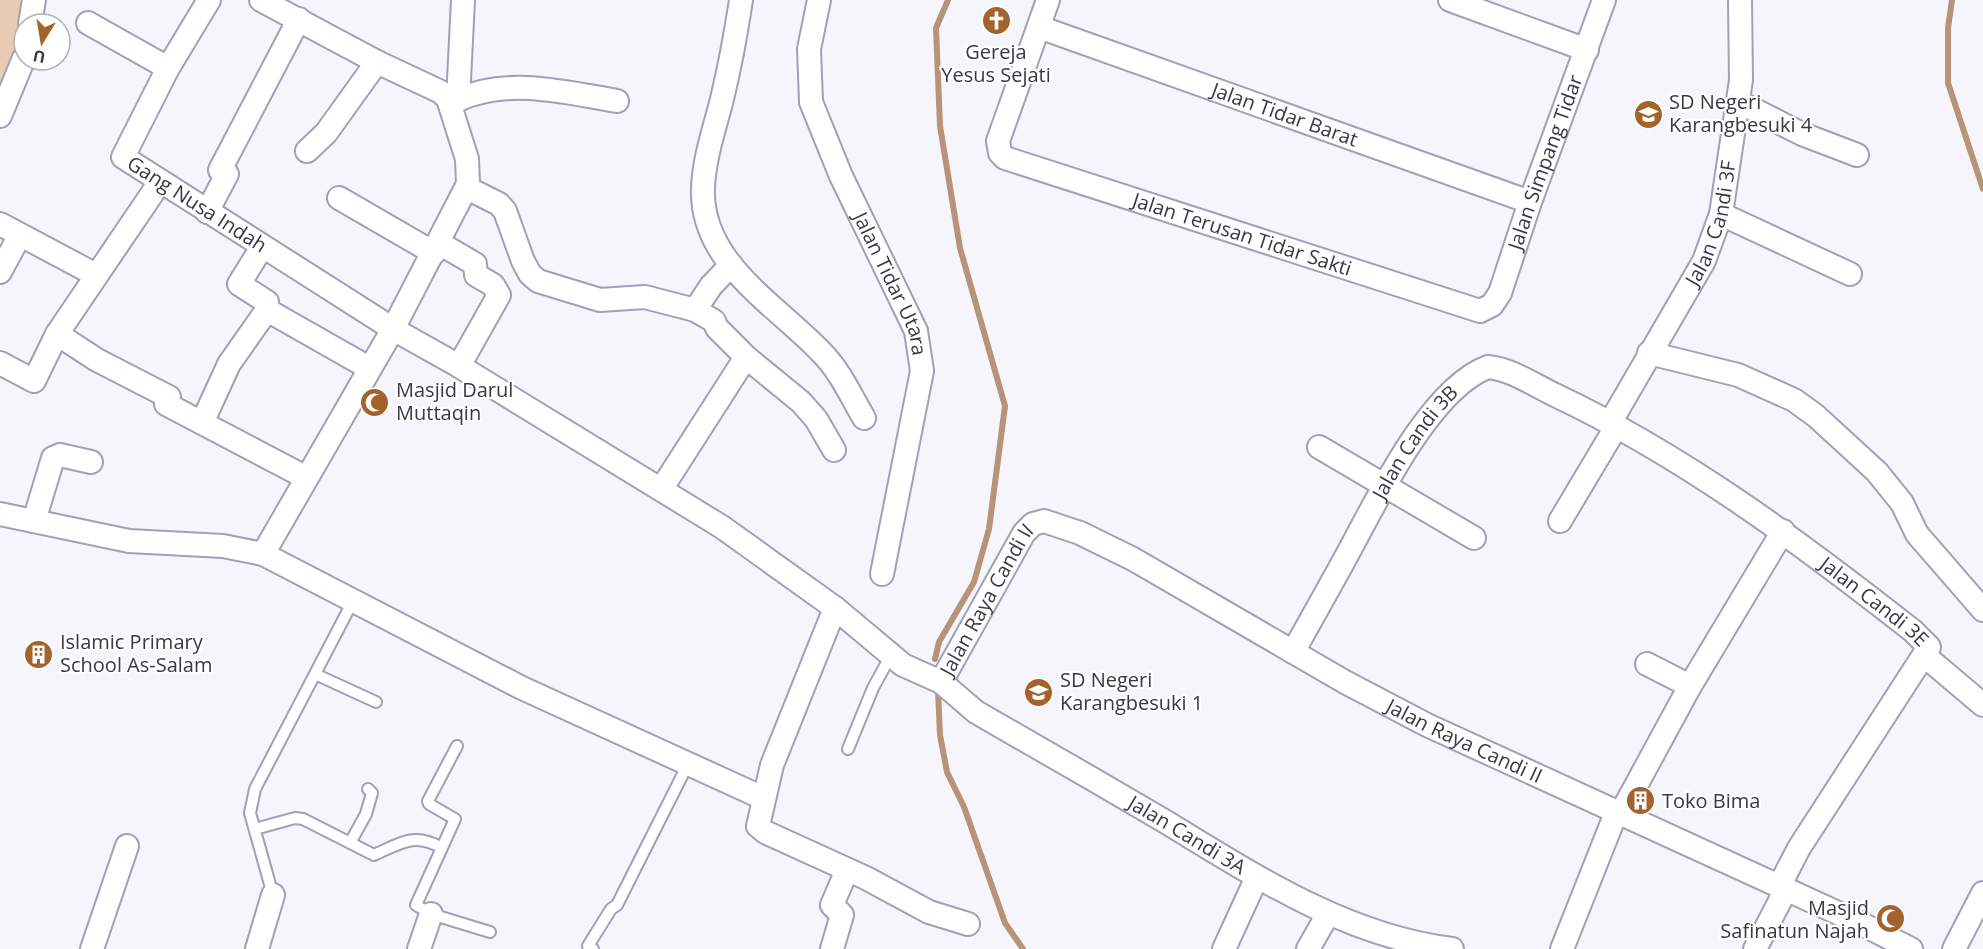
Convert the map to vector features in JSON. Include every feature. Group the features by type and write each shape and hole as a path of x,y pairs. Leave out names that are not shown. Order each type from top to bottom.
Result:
{"street":[{"name":"Gang Nusa Indah","path":"209,0 168,68 123,157 393,329"},
{"path":"261,0 377,62 453,99 476,92 526,88 617,101"},
{"path":"262,554 393,329 467,188 469,176 467,159 453,99 463,0"},
{"path":"741,0 725,88 703,187 705,213 710,230 731,265 834,367 864,418"},
{"name":"Jalan Tidar Utara","path":"819,0 809,50 811,102 842,176 916,331 921,357 916,411 882,574"},
{"path":"1039,27 1048,0"},
{"path":"1450,0 1587,50"},
{"name":"Jalan Simpang Tidar","path":"1473,311 1487,309 1497,301 1530,202 1604,0"},
{"name":"Jalan Candi 3F","path":"1560,521 1613,425 1649,353 1704,261 1720,214 1739,102 1740,0"},
{"path":"207,212 227,174 219,170 299,19"},
{"path":"88,23 168,68"},
{"name":"Jalan Terusan Tidar Sakti","path":"1039,27 998,141 1000,153 1012,161 1473,311"},
{"name":"Jalan Tidar Barat","path":"1039,27 1530,202"},
{"path":"307,151 326,133 377,62"},
{"path":"0,116 18,72"},
{"path":"1739,102 1802,134 1857,155"},
{"path":"0,363 33,381 57,334 159,182"},
{"path":"467,188 505,211 523,261 530,274 538,281 600,300 645,297 695,310 714,321 717,328 746,357 801,402 816,419 834,450"},
{"path":"339,198 437,248 475,264 476,275 493,285 499,296 459,366"},
{"path":"1720,214 1850,274"},
{"path":"0,224 96,275"},
{"path":"0,272 20,235"},
{"path":"202,423 229,364 267,310 267,302 239,284 262,247"},
{"path":"695,310 711,286 731,265"},
{"path":"267,310 369,368"},
{"name":"Jalan Raya Candi II","path":"393,329 662,488 722,527 835,608 897,660 941,682 1018,541 1028,527 1044,521 1064,526 1133,559 1293,652 1427,725 1911,949"},
{"path":"57,334 97,360 169,397 166,404 305,477"},
{"path":"1649,353 1738,375 1798,402 1877,472 1902,503 1917,534 1983,610"},
{"path":"662,488 746,357"},
{"name":"Jalan Candi 3B","path":"1293,652 1386,484 1428,419 1466,380 1488,367 1507,372 1613,425"},
{"name":"Jalan Candi 3E","path":"1613,425 1783,531 1927,643 1929,647 1824,805 1789,866 1783,879 1781,899 1755,949"},
{"path":"1319,447 1386,484 1474,538"},
{"path":"34,521 53,458 67,456 91,462"},
{"path":"0,514 129,541 201,544 262,554 354,599 522,688 763,798"},
{"path":"1562,949 1618,814 1690,686 1783,531"},
{"path":"835,608 772,765 758,822 760,828 929,912 968,924"},
{"path":"1925,656 1983,705"},
{"path":"1647,664 1690,686"},
{"name":"Jalan Candi 3A","path":"941,682 976,712 1257,877 1328,914 1388,934 1452,949"},
{"path":"92,949 127,846"},
{"path":"832,949 842,915 832,905 847,870"},
{"path":"1224,949 1257,877"},
{"path":"1954,949 1983,893"},
{"path":"257,949 273,895"},
{"path":"419,949 431,914"},
{"path":"1308,949 1328,914"}],"lane":[{"path":"273,895 250,813 255,789 354,599"},
{"path":"848,749 873,688 897,660"},
{"path":"315,674 376,702"},
{"path":"457,746 428,801 429,804 455,819 416,905 431,914 490,932"},
{"path":"594,949 588,946 622,897 688,764"},
{"path":"350,843 366,814 372,793 368,789"},
{"path":"255,830 295,818 303,819 374,855 411,838 429,841 441,848"}],"shaded area":[{"path":"0,0 27,0 24,12 12,12 12,66 8,83 0,101"}],"waterway":[{"path":"935,659 939,642 974,582 989,529 1005,406 960,248 940,126 936,28 948,0"},
{"path":"1952,0 1948,28 1948,83 1983,189"},
{"path":"938,690 940,735 947,772 964,807 1005,923 1023,949"}],"place":[{"name":"Gereja Yesus Sejati","path":"996,21"},
{"name":"SD Negeri Karangbesuki 4","path":"1648,114"},
{"name":"Masjid Darul Muttaqin","path":"375,402"},
{"name":"Islamic Primary School As-Salam","path":"39,654"},
{"name":"SD Negeri Karangbesuki 1","path":"1039,692"},
{"name":"Toko Bima","path":"1641,801"},
{"name":"Masjid Safinatun Najah","path":"1890,919"}]}
